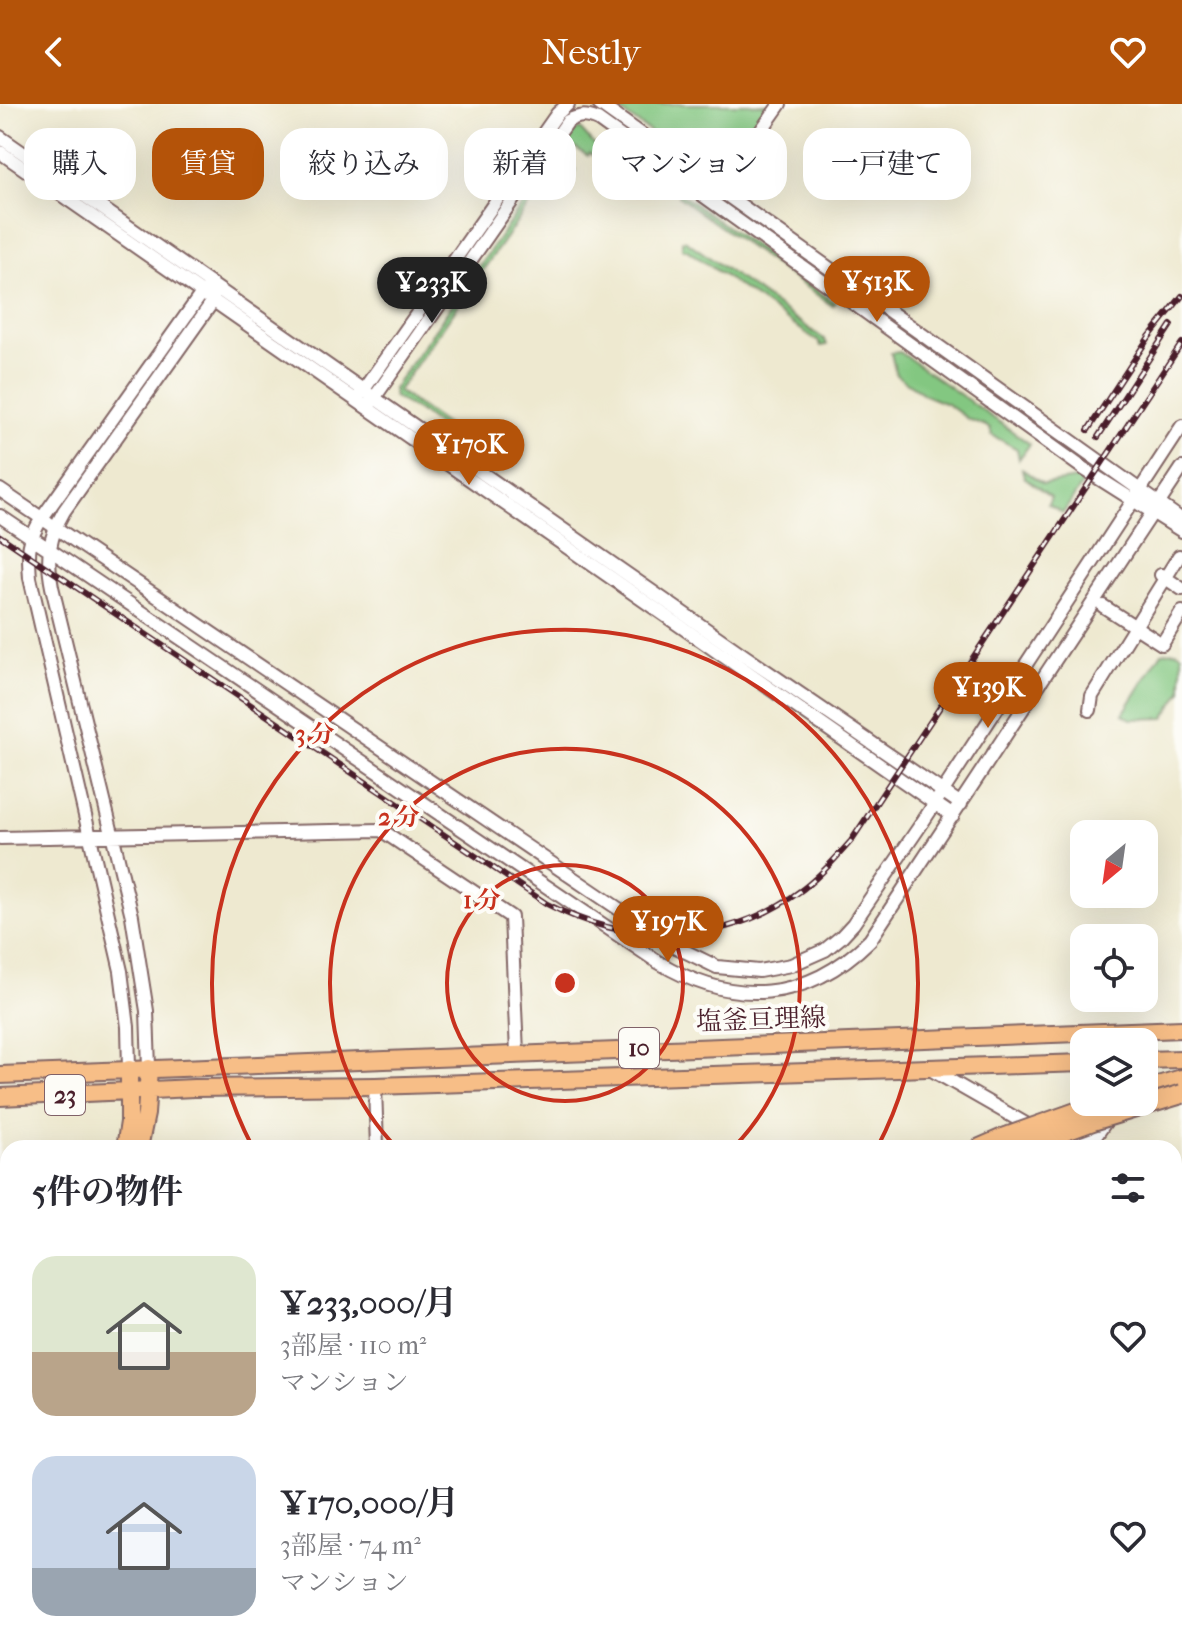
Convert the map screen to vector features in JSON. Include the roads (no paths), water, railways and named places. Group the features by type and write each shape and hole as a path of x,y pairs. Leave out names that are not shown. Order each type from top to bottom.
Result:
{"highway":[{"path":"1158,1086 1182,1079"},
{"path":"1022,1140 1182,1094"},
{"path":"1018,1140 1072,1116"}],"main road":[{"name":"塩釜亘理線","path":"1158,1029 1182,1029"},
{"name":"塩釜亘理線","path":"129,1069 1070,1032"},
{"path":"1158,1061 1182,1059"},
{"name":"10","path":"130,1093 1070,1064"},
{"path":"140,1140 149,1068"},
{"path":"126,1140 129,1069"},
{"name":"23","path":"0,1075 129,1069"},
{"name":"23","path":"0,1097 130,1093"}],"street":[{"path":"365,400 557,114 568,104"},
{"path":"599,104 633,128"},
{"path":"763,128 780,104"},
{"path":"365,400 568,121 577,116 588,116 598,120 1133,501 1182,520"},
{"path":"0,137 209,294"},
{"path":"0,152 961,804"},
{"path":"734,200 1141,489 1156,508 1182,531"},
{"path":"129,1069 128,1027 121,971 30,578 30,536 209,294"},
{"path":"149,1068 141,964 52,587 48,548 55,527 209,294"},
{"path":"365,400 953,816"},
{"path":"0,490 692,957 717,967 745,971 773,970 825,950 853,924 1182,426"},
{"path":"0,516 649,956 683,977 706,986 754,994 787,989 836,969 870,940 1182,468"},
{"path":"1090,710 1092,696 1163,577 1179,556"},
{"path":"1163,577 1182,589"},
{"path":"1103,606 1162,644 1182,612"},
{"path":"0,838 381,830 511,917 517,1053"},
{"path":"930,1069 1054,1140"},
{"path":"375,1086 377,1140"},
{"path":"1083,1140 1097,1134 1109,1116"},
{"path":"1097,1134 1099,1140"}],"railway":[{"path":"1088,430 1149,337 1182,296"},
{"path":"1098,437 1171,325"},
{"path":"0,536 547,904 611,928 644,933 710,931 742,922 773,908 803,889 851,841 1182,343"}]}
